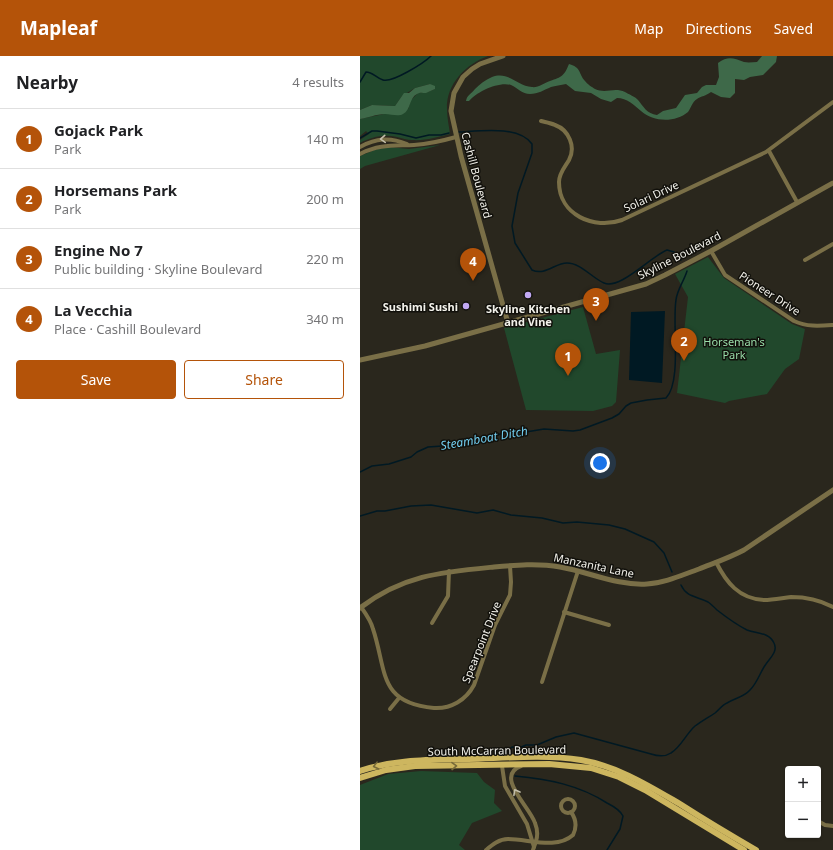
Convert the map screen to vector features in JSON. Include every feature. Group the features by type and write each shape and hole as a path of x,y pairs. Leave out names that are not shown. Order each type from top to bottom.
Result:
{"main road":[{"path":"502,766 521,757"},
{"name":"South McCarran Boulevard","path":"360,771 380,765 402,762 521,757 581,760 606,766 652,787 756,850"},
{"name":"South McCarran Boulevard","path":"360,778 388,770 415,766 523,765 577,766 591,768 605,772 645,790 744,850"}],"street":[{"name":"Cashill Boulevard","path":"503,56 484,62 472,69 463,77 452,98 451,111 456,137 508,323"},
{"name":"Solari Drive","path":"541,121 560,127 568,135 572,145 572,155 559,178 560,188 564,200 578,216 591,222 608,224 622,220 769,150 833,102"},
{"path":"360,154 377,147 432,143 456,137"},
{"path":"360,147 370,142 382,139 392,139 407,145"},
{"path":"769,150 797,202"},
{"name":"Skyline Boulevard","path":"360,360 418,348 646,284 711,251 833,183"},
{"path":"805,260 833,244"},
{"name":"Pioneer Drive","path":"711,251 725,275 794,321 813,326 833,325"},
{"name":"Manzanita Lane","path":"361,608 400,584 429,575 449,571 541,564 578,571 626,583 646,584 666,581 744,550 833,490"},
{"path":"716,562 730,585 735,590 749,597 764,600 801,597 818,601 833,607"},
{"name":"Spearpoint Drive","path":"399,698 405,702 418,706 443,708 455,704 471,691 495,625 509,598 511,588 510,566"},
{"path":"432,623 447,598 449,590 449,571"},
{"path":"542,682 578,571"},
{"path":"361,608 374,630 386,679 393,692 399,698 390,709"},
{"path":"564,612 609,625"},
{"path":"523,765 517,767 511,772 510,777 516,793 535,822 537,839 535,848"},
{"path":"502,766 505,786 527,824 535,848"},
{"path":"557,848 569,840 575,830 575,819 571,812"},
{"path":"821,822 833,826"},
{"path":"486,850 495,843 505,840 515,840 535,848"}],"green space":[{"path":"360,56 488,56 472,64 465,70 454,83 450,91 447,112 450,134 422,140 408,140 392,136 382,136 360,143 360,140 369,134 366,131 360,136 360,119 408,109 411,100 418,93 428,92 435,89 430,84 415,88 402,96 395,106 372,105 360,110"},
{"path":"762,56 777,56 776,62 763,75 750,77 744,80 735,79 735,93 730,98 721,97 711,92 695,100 688,112 683,116 671,119 664,120 646,115 633,104 624,99 617,98 611,102 601,99 591,93 575,91 566,84 551,87 533,94 522,92 511,85 506,84 494,86 477,94 469,101 466,101 468,96 477,87 492,77 508,77 527,86 536,87 560,77 564,74 569,64 576,67 586,82 595,89 625,92 637,99 648,111 657,115 663,111 676,108 685,95 697,93 706,85 716,85 719,77 718,63 725,59 731,58 746,62 757,62"},
{"path":"430,84 435,86 435,89 426,93 419,93 414,96 406,112 401,115 382,114 360,119 360,110 372,105 395,106 404,93 409,93 415,88"},
{"path":"440,145 365,166 360,169 360,156 377,149 389,147 409,149"},
{"name":"Horseman's Park","path":"708,257 724,278 792,324 805,329 799,359 785,369 767,394 725,403 677,393 688,297 675,274"},
{"path":"583,307 596,354 620,350 616,402 612,406 593,411 526,410 504,328"},
{"path":"421,771 477,773 484,782 495,790 494,803 502,811 472,823 459,845 465,850 360,850 360,785 388,774"}],"water":[{"path":"665,311 662,383 629,380 631,312"}],"waterway":[{"name":"Steamboat Ditch","path":"360,82 366,72 371,73 383,80 400,76 431,56"},
{"name":"Steamboat Ditch","path":"459,132 498,130 518,134 526,138 532,144 532,153 518,193 512,226 515,243 532,270 541,271 567,263 577,265 600,281 611,284 618,282 635,272 667,250 674,252 681,260"},
{"name":"Steamboat Ditch","path":"360,138 372,131 400,134 416,138 449,133"},
{"name":"Steamboat Ditch","path":"360,472 372,466 389,464 411,457 417,452 428,447 457,445 470,441 492,438 504,432 526,432 544,429 580,430 612,418 631,403 666,398 671,390 674,379 676,352 676,300 687,271"},
{"name":"Steamboat Ditch","path":"360,516 377,511 411,506 431,505 477,513 493,510 511,515 542,518 563,523 577,522 609,525 625,529 654,542 664,553 672,572"},
{"name":"Steamboat Ditch","path":"507,751 512,747 519,748 526,745 537,745 556,737 574,733 653,755 666,755 675,750 695,726 715,713 725,704 748,692 755,684 773,654 775,646 772,639 766,635 747,630 739,626 720,613 708,602 689,595 681,585"},
{"name":"Steamboat Ditch","path":"515,776 551,781 574,787 612,805 623,816 620,829 607,850"}],"place":[{"name":"La Vecchia","path":"473,281"},
{"name":"Skyline Kitchen and Vine","path":"528,295"},
{"name":"Sushimi Sushi","path":"466,306"},
{"name":"Engine No 7","path":"596,321"},
{"name":"Horsemans Park","path":"684,361"},
{"name":"Gojack Park","path":"568,376"}]}
